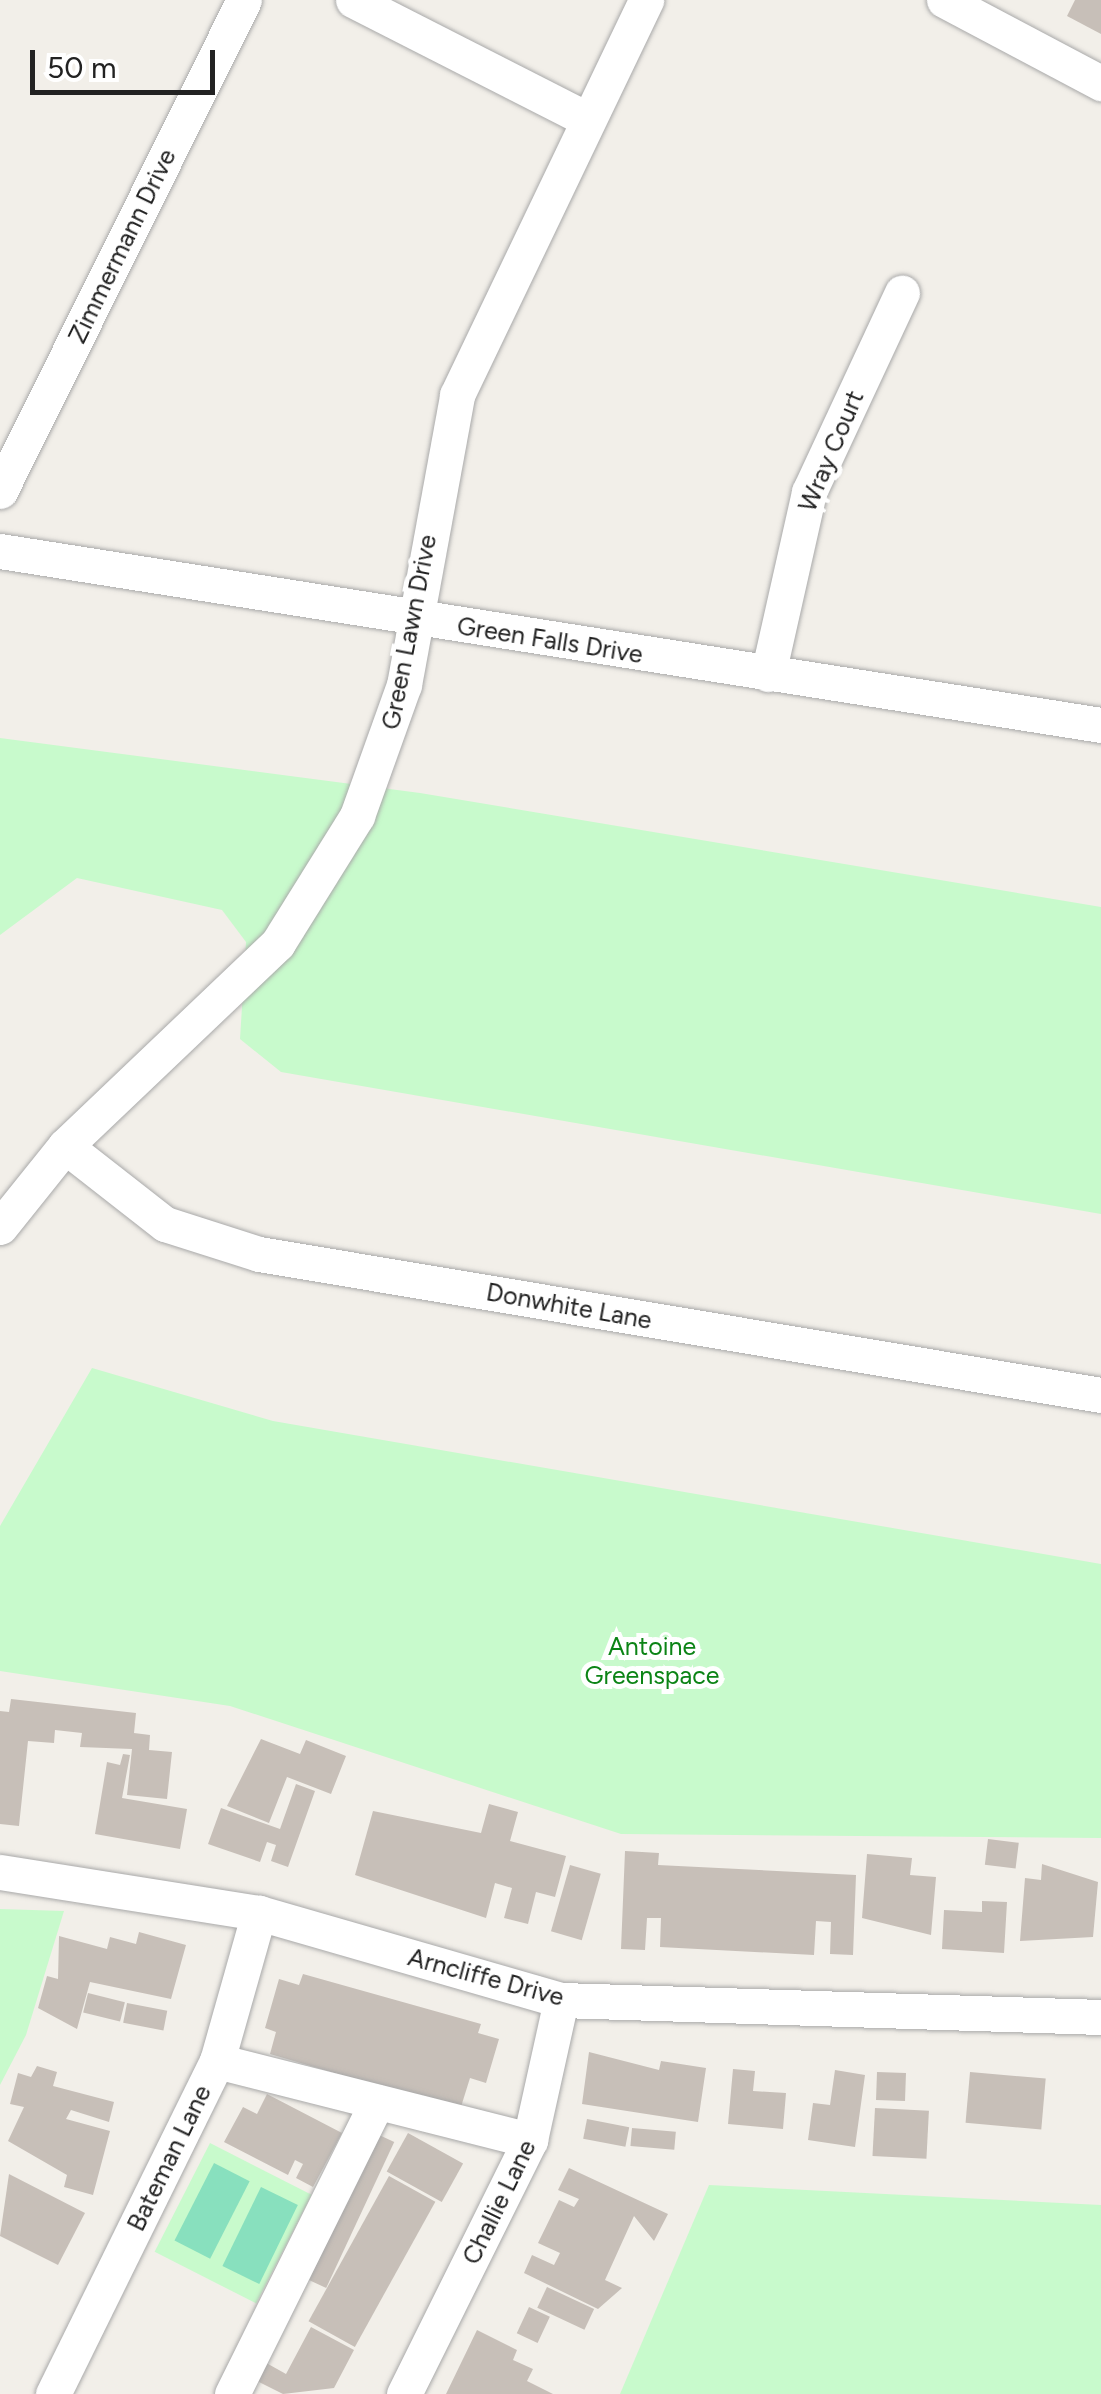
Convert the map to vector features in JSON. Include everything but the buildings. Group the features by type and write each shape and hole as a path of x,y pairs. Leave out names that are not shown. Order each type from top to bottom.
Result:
{"street":[{"name":"Zimmermann Drive","path":"0,491 244,0"},
{"path":"354,0 587,118"},
{"name":"Green Lawn Drive","path":"0,1227 65,1146 249,976 306,905 376,771 404,684 412,618 457,395 646,0"},
{"path":"944,0 1101,84"},
{"name":"Wray Court","path":"768,674 808,492 902,293"},
{"name":"Green Falls Drive","path":"0,551 1101,725"},
{"name":"Donwhite Lane","path":"65,1146 165,1224 258,1254 1101,1395"},
{"name":"Arncliffe Drive","path":"0,1872 259,1913 561,2000 1101,2017"},
{"name":"Bateman Lane","path":"54,2394 216,2062 259,1913"},
{"name":"Challie Lane","path":"404,2394 530,2140 561,2000"},
{"path":"216,2062 530,2140"},
{"path":"232,2394 378,2102"}],"green space":[{"path":"0,738 420,793 1101,907 1101,1214 281,1072 240,1039 246,942 222,910 77,878 0,935"},
{"name":"Antoine Greenspace","path":"92,1368 273,1421 1101,1564 1101,1838 621,1834 230,1706 0,1671 0,1526"},
{"path":"0,1909 64,1911 26,2035 0,2085"},
{"path":"210,2143 312,2195 256,2303 155,2252"},
{"path":"214,2163 250,2181 210,2259 175,2241"},
{"path":"709,2185 1101,2205 1101,2394 620,2394"},
{"path":"261,2187 298,2205 259,2284 222,2266"}]}
